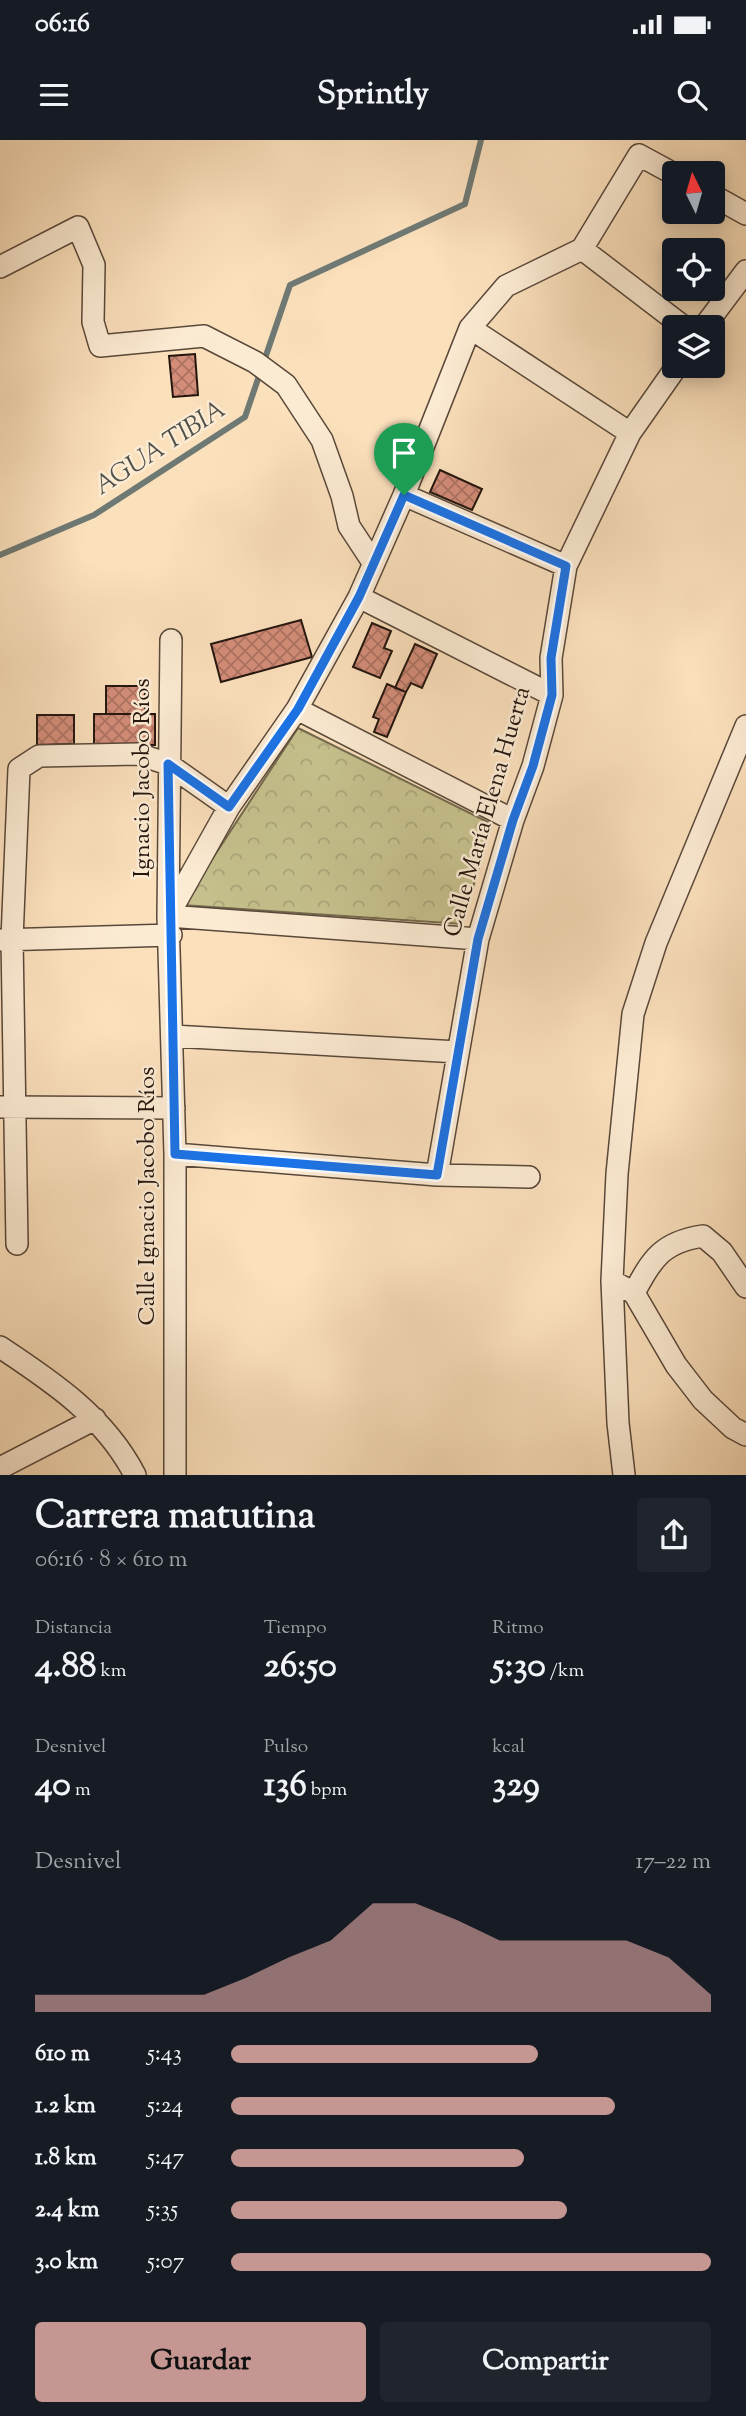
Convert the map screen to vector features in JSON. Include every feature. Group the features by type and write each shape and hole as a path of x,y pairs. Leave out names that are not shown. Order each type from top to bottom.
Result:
{"street":[{"path":"170,926 229,807 298,709 359,597 372,561 404,495 470,328 506,286 582,249 637,147 662,165"},
{"path":"725,202 746,214"},
{"path":"0,267 78,227 94,265 93,322 100,346 204,336 255,362 286,385 322,440 342,496 349,526 372,561"},
{"path":"582,249 668,315"},
{"path":"713,315 746,271"},
{"path":"470,328 630,433"},
{"name":"Calle María Elena Huerta","path":"437,1175 478,939 513,820 533,766 552,695 551,658 566,566 630,433 669,378"},
{"path":"404,495 566,566"},
{"path":"359,597 552,695"},
{"name":"Ignacio Jacobo Ríos","path":"170,926 168,764 171,640"},
{"path":"298,709 513,820"},
{"path":"624,1475 618,1423 612,1281 617,1174 633,1014 656,943 746,726"},
{"path":"16,1244 7,1107 6,939 19,769 39,756 138,754 168,764 229,807"},
{"path":"6,939 170,926 478,939"},
{"name":"Calle Ignacio Jacobo Ríos","path":"170,926 175,1154 175,1475"},
{"path":"173,1036 458,1052"},
{"path":"7,1107 174,1108"},
{"path":"175,1154 437,1175 529,1177"},
{"path":"634,1293 647,1267 667,1247 680,1240 703,1236 722,1252 746,1287"},
{"path":"612,1281 634,1293 677,1365 703,1400 733,1428 746,1435"},
{"path":"0,1347 42,1375 96,1419 126,1457 135,1475"},
{"path":"0,1468 96,1419"}],"green space":[{"path":"298,728 492,824 462,924 182,905"}],"building":[{"path":"195,354 198,395 173,397 169,356"},
{"path":"440,470 482,489 472,510 430,492"},
{"path":"301,620 312,657 221,682 211,644"},
{"path":"372,623 391,631 384,648 392,651 380,678 353,667"},
{"path":"415,644 437,654 422,688 411,683 406,692 395,688"},
{"path":"387,684 406,692 387,737 374,732 379,719 373,717"},
{"path":"106,686 145,686 145,714 106,714"},
{"path":"94,714 155,714 155,745 94,745"},
{"path":"37,715 74,715 74,744 37,745"}],"waterway":[{"name":"AGUA TIBIA","path":"0,555 94,515 245,417 290,285 465,204 481,140"}],"route":[{"path":"404,495 566,566 551,658 552,695 533,766 513,820 478,939 437,1175 175,1154 171,935 168,916 168,764 229,807 298,709 359,597 372,561 404,495"}]}
